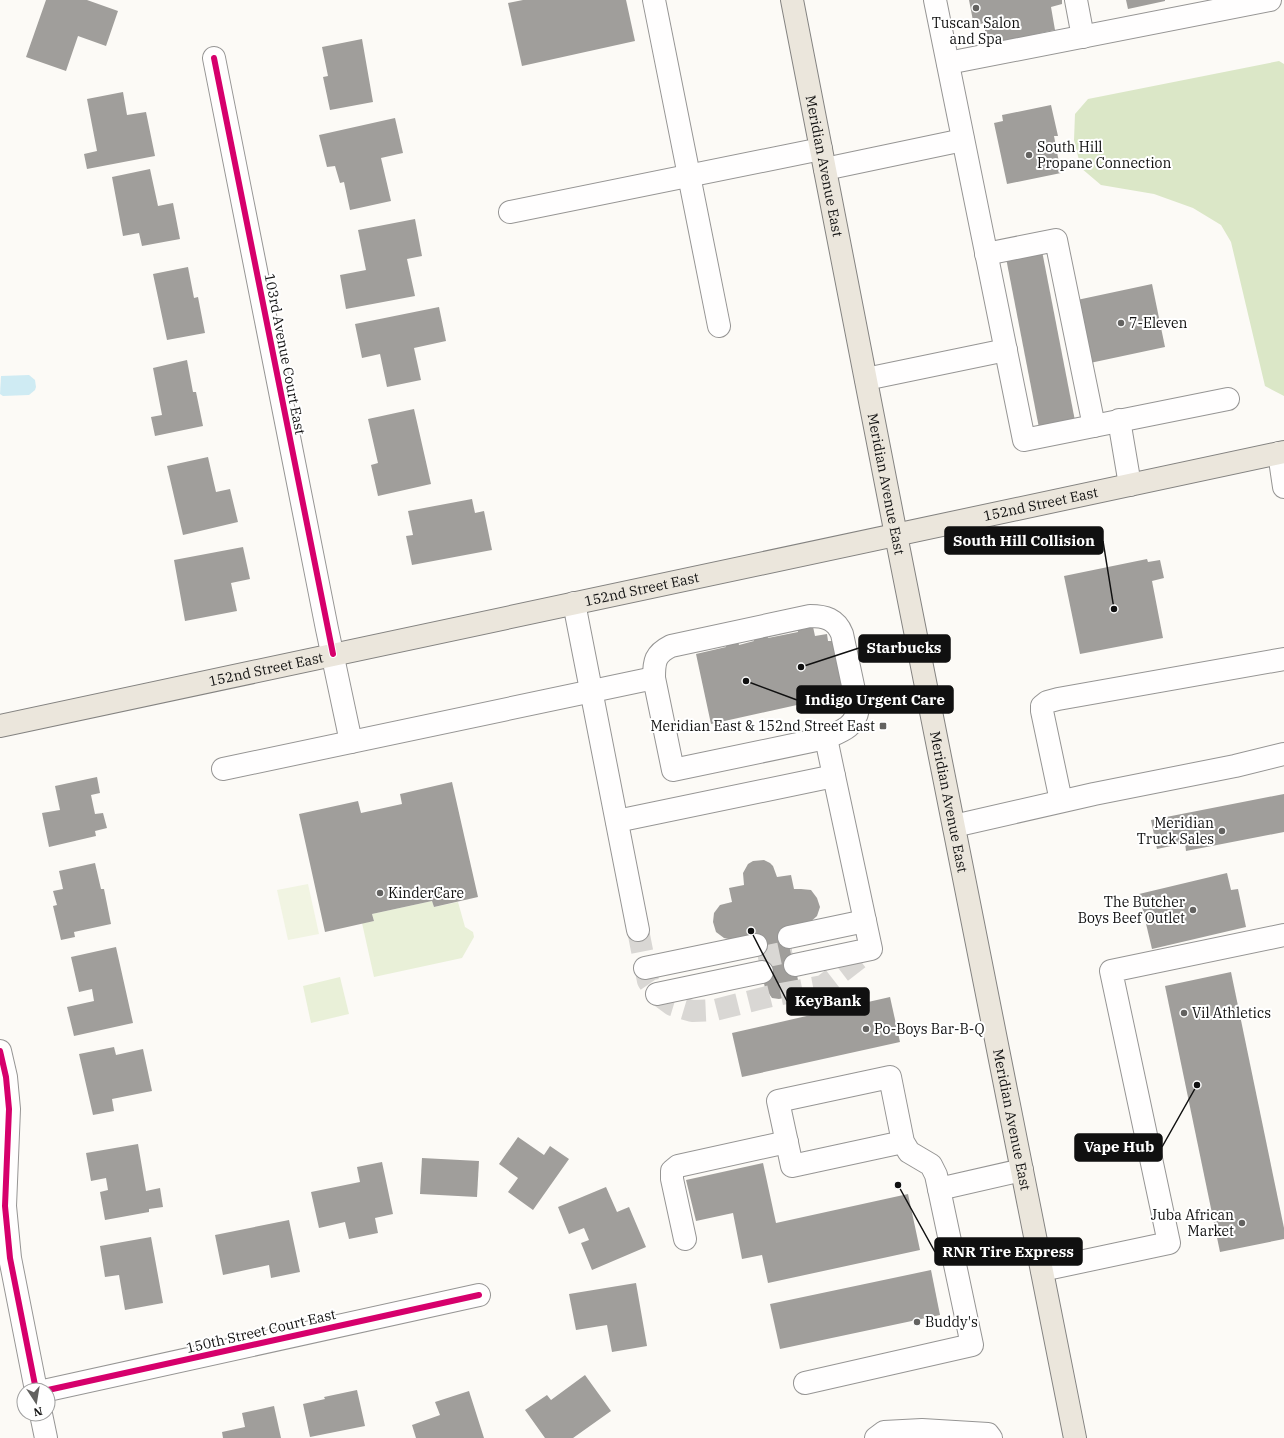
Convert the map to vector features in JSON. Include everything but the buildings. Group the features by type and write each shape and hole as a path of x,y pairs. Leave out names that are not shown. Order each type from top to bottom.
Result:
{"main road":[{"name":"Meridian Avenue East","path":"792,0 896,535 1075,1438"},
{"name":"152nd Street East","path":"0,726 1282,452"}],"street":[{"path":"654,0 719,326"},
{"path":"935,0 1024,440 1228,399"},
{"path":"1076,0 1090,35"},
{"path":"1090,35 1091,0"},
{"path":"948,63 1270,0"},
{"name":"103rd Avenue Court East","path":"214,58 351,742"},
{"path":"510,212 689,176 963,140"},
{"path":"986,254 1056,240 1094,426"},
{"path":"866,379 1006,350"},
{"path":"1119,420 1130,485"},
{"path":"1282,452 1284,486"},
{"path":"574,603 638,930"},
{"path":"810,616 820,616 831,619 839,627 842,634 858,709 855,721 843,731 826,738 673,770 654,678 656,657 663,650 671,646 810,616"},
{"path":"1062,801 1042,712 1042,706 1047,702 1159,680 1284,659"},
{"path":"223,769 654,678"},
{"path":"826,738 868,935"},
{"path":"954,826 1101,792 1234,766 1284,754"},
{"path":"617,821 834,776"},
{"path":"793,958 868,935"},
{"path":"793,958 868,935"},
{"path":"1042,1270 1169,1243 1111,971 1284,935"},
{"path":"793,958 847,968"},
{"path":"760,965 656,987 760,965"},
{"path":"0,1051 6,1077 9,1109 5,1206 10,1258 34,1382"},
{"path":"805,1383 972,1345 936,1175 931,1165 909,1152 904,1142 890,1077 778,1101 792,1166 904,1142"},
{"path":"685,1239 672,1180 672,1171 678,1166 787,1142"},
{"path":"939,1189 1022,1170"},
{"name":"150th Street Court East","path":"56,1388 479,1295"},
{"path":"43,1422 46,1438"},
{"path":"880,1435 922,1430 989,1436"}],"green space":[{"path":"1279,61 1284,64 1284,396 1265,386 1231,242 1221,225 1193,208 1154,194 1101,185 1081,168 1074,140 1075,114 1088,99"},
{"path":"308,884 319,934 288,940 277,890"},
{"path":"432,901 434,907 458,902 465,927 473,932 474,937 462,958 374,977 362,923 374,921 372,914"},
{"path":"340,977 349,1014 311,1023 303,986"}],"water":[{"path":"29,375 35,380 36,387 35,390 29,395 3,396 0,394 1,376"}],"tunnel":[{"path":"638,930 648,981 657,994 672,1005 692,1011 715,1010 771,996 823,986 871,949"},
{"path":"758,958 792,951"}],"cycle path":[{"path":"214,58 333,654"},
{"path":"0,1051 6,1077 9,1109 5,1206 10,1258 34,1382"},
{"path":"56,1388 479,1295"}],"place":[{"name":"Tuscan Salon and Spa","path":"976,8"},
{"name":"South Hill Propane Connection","path":"1029,155"},
{"name":"7-Eleven","path":"1121,323"},
{"name":"South Hill Collision","path":"1114,609"},
{"name":"Starbucks","path":"801,667"},
{"name":"Indigo Urgent Care","path":"746,681"},
{"name":"Meridian East & 152nd Street East","path":"883,726"},
{"name":"Meridian Truck Sales","path":"1222,831"},
{"name":"KinderCare","path":"380,893"},
{"name":"The Butcher Boys Beef Outlet","path":"1193,910"},
{"name":"KeyBank","path":"751,931"},
{"name":"Vil Athletics","path":"1184,1013"},
{"name":"Po-Boys Bar-B-Q","path":"866,1029"},
{"name":"Vape Hub","path":"1197,1085"},
{"name":"RNR Tire Express","path":"898,1185"},
{"name":"Juba African Market","path":"1242,1223"},
{"name":"Buddy's","path":"917,1322"}]}
